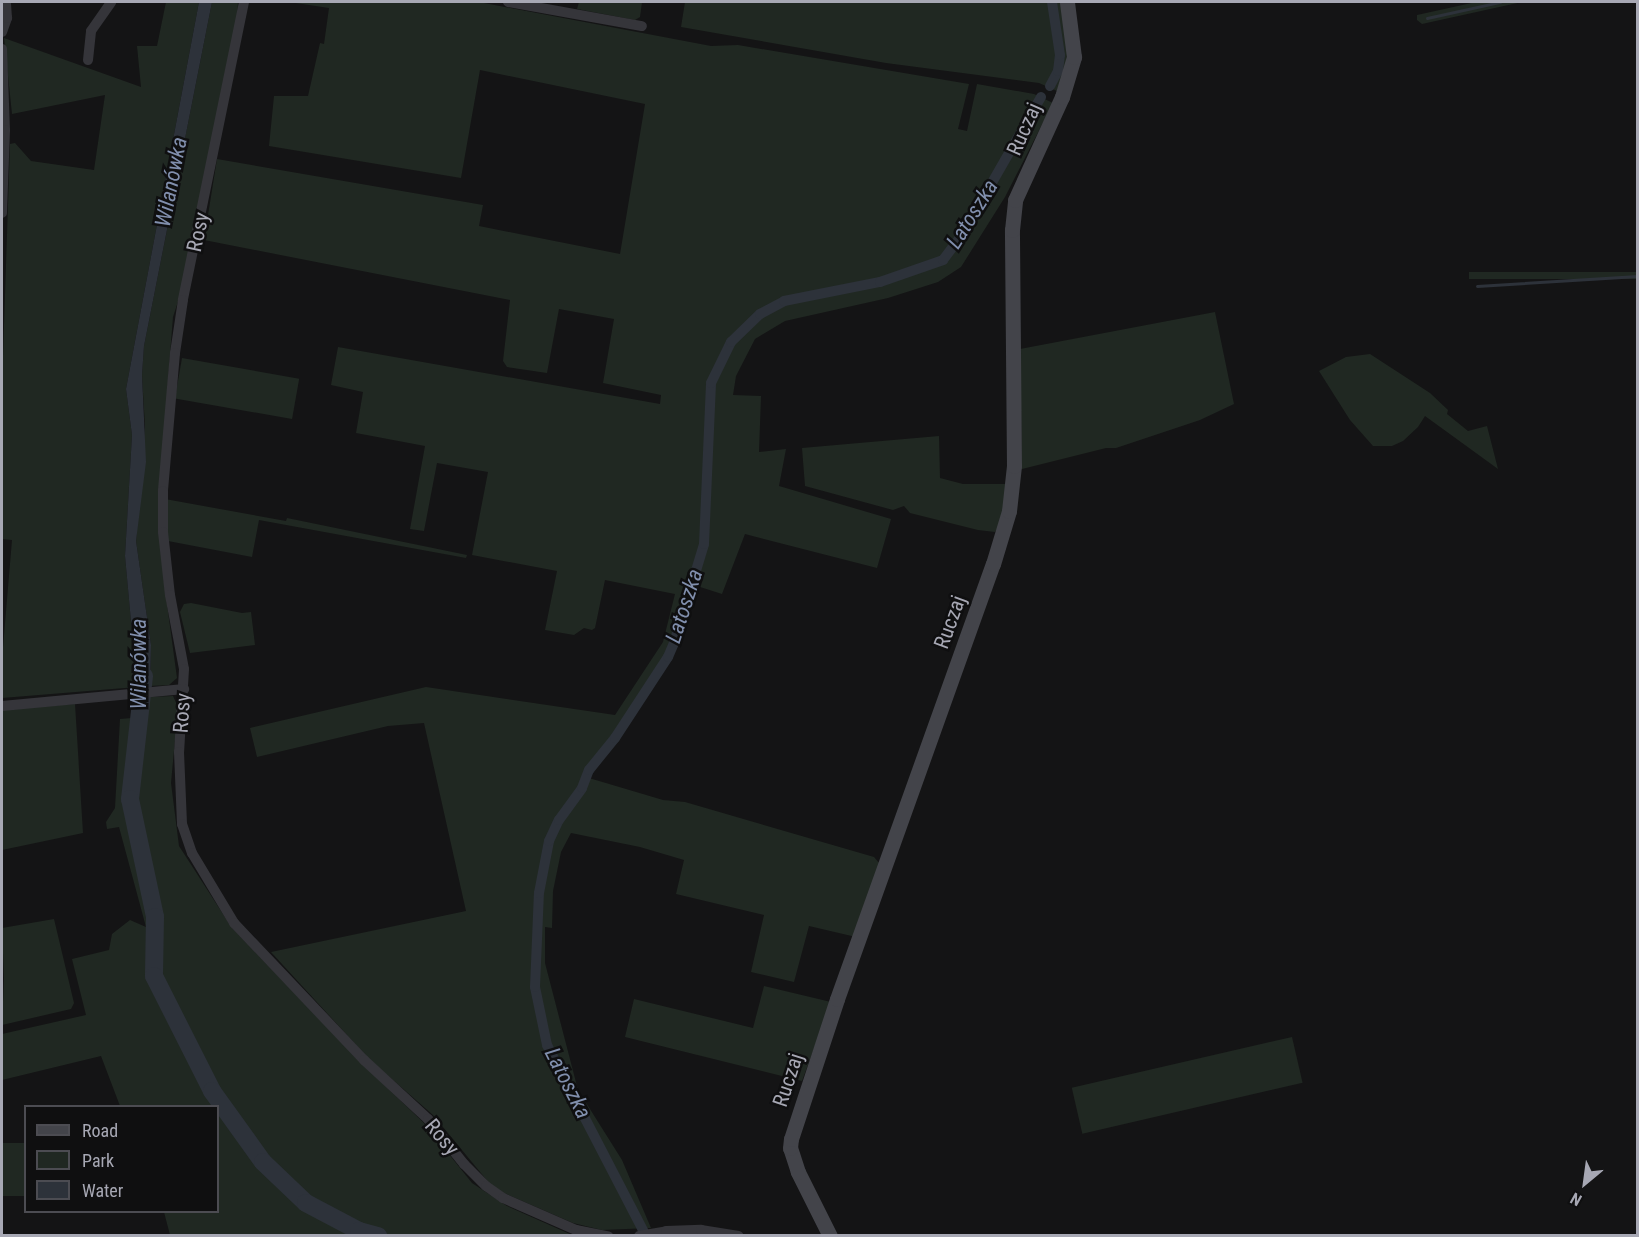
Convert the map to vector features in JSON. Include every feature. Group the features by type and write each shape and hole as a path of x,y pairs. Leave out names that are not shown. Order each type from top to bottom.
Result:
{"street":[{"path":"2,32 7,18 6,2"},
{"path":"88,60 91,31 111,2"},
{"name":"Rosy","path":"244,2 183,300 175,353 163,491 163,532 170,595 184,669 179,752 182,824 192,853 234,923 364,1060 428,1119 464,1164 486,1186 503,1198 576,1230 608,1236"},
{"path":"509,2 642,26"},
{"name":"Ruczaj","path":"830,1236 798,1172 790,1148 791,1139 837,999 985,586 1009,511 1014,466 1012,230 1015,200 1062,97 1074,57 1067,2"},
{"path":"2,49 5,130 2,213"},
{"path":"2,706 184,689"},
{"path":"639,1236 666,1230 701,1230 739,1236"}],"green space":[{"path":"166,2 199,2 126,389 132,435 125,556 137,687 2,698 2,659 12,540 2,539 2,386 10,144 15,143 31,161 94,170 105,95 12,114 4,38 141,87 137,46 157,46"},
{"path":"212,2 238,2 237,19 185,280 173,317 160,494 164,582 177,678 169,685 150,686 151,645 136,541 145,426 142,375 144,346"},
{"path":"289,2 479,2 711,46 738,45 969,84 958,129 967,131 977,84 1034,94 1053,103 1005,197 961,267 938,282 888,298 785,321 755,339 736,376 733,395 761,396 759,452 786,449 779,486 891,519 877,568 745,534 722,594 697,586 674,652 589,778 663,800 685,802 874,857 880,864 856,937 809,926 794,982 751,972 764,915 676,894 684,860 640,847 571,833 561,852 553,891 552,928 545,927 545,963 578,1090 622,1160 651,1228 602,1230 573,1223 504,1193 490,1184 433,1115 369,1059 271,952 466,911 424,723 388,726 257,757 250,728 426,687 615,715 663,642 675,594 605,580 595,628 592,630 584,628 574,635 545,630 557,571 472,555 488,472 437,463 424,531 410,529 425,446 356,433 363,392 331,385 338,347 660,404 661,395 603,383 614,319 559,309 547,373 507,367 503,361 510,300 204,240 217,159 483,205 479,226 620,254 645,104 480,70 461,178 269,146 274,96 308,96 320,43 324,44 329,8"},
{"path":"579,2 642,2 640,17 635,20 577,9"},
{"path":"685,2 1062,2 1068,39 1066,68 1057,91 1039,83 886,63 681,27"},
{"path":"1476,2 1522,2 1422,24 1417,20 1417,15"},
{"path":"1469,272 1637,272 1637,279 1469,279"},
{"path":"1215,312 1234,404 1200,420 1116,448 1106,448 1022,469 1020,349"},
{"path":"1370,354 1430,393 1448,410 1447,414 1468,431 1487,426 1498,469 1425,416 1418,427 1403,441 1392,446 1373,446 1350,420 1319,371 1346,357"},
{"path":"182,358 299,379 292,419 175,398"},
{"path":"939,436 940,478 963,484 1010,484 1002,522 995,532 910,513 904,506 893,510 805,486 802,448"},
{"path":"165,499 286,521 287,518 467,555 466,558 259,520 252,557 168,541"},
{"path":"191,603 242,613 251,612 255,645 190,653 180,612 184,604"},
{"path":"173,696 178,707 171,783 179,846 232,928 361,1063 424,1123 472,1183 507,1206 572,1235 170,1235 164,1213 219,1213 219,1105 120,1105 101,1056 2,1080 2,1034 86,1015 72,959 109,950 112,934 130,920 146,927 119,827 107,829 106,822 115,808 120,719 132,718 133,698"},
{"path":"75,704 83,833 2,850 2,709"},
{"path":"54,919 74,1003 71,1009 2,1025 4,979 2,928"},
{"path":"764,986 831,1002 802,1081 625,1037 634,999 753,1028"},
{"path":"1292,1037 1303,1083 1082,1134 1072,1088"},
{"path":"2,1143 24,1143 24,1196 2,1196"}],"water":[{"path":"199,2 212,2 144,346 142,375 146,462 136,541 151,645 150,686 137,687 125,556 132,435 126,389"}],"waterway":[{"name":"Latoszka","path":"1050,86 1058,71 1060,55 1052,2"},
{"path":"1427,18 1500,2"},
{"name":"Latoszka","path":"646,1236 547,1045 535,987 539,893 549,841 559,820 582,788 589,770 615,738 668,657 674,643 704,544 711,383 731,342 760,314 784,301 880,282 943,260 962,235 1041,97"},
{"path":"1477,286 1638,276"},
{"name":"Wilanówka","path":"144,676 130,799 155,917 154,976 212,1091 263,1162 306,1203 359,1231 378,1236"}]}
